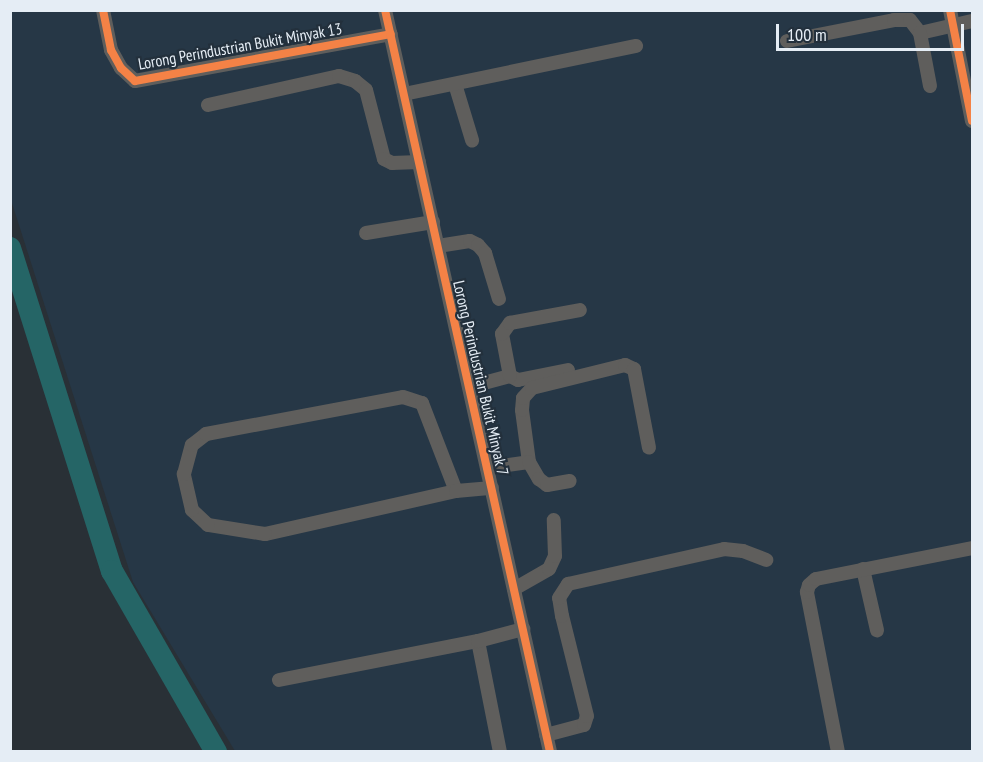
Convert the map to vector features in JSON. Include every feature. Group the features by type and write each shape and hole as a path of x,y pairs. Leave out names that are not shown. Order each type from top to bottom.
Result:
{"street":[{"name":"Lorong Perindustrian Bukit Minyak 13","path":"103,10 111,50 121,68 135,81 391,33"},
{"name":"Lorong Perindustrian Bukit Minyak 7","path":"385,10 550,752"},
{"path":"950,10 972,121"},
{"path":"787,41 894,20 910,20 920,33 930,86"},
{"path":"920,33 972,21"},
{"path":"404,94 636,46"},
{"path":"208,105 339,76 355,81 366,90 384,159 392,163 419,162"},
{"path":"455,84 472,140"},
{"path":"366,234 433,222"},
{"path":"438,246 470,241 478,244 485,253 499,299"},
{"path":"510,376 502,334 510,323 580,310"},
{"path":"570,481 547,485 538,479 529,462 522,410 523,398 532,388 625,365 633,369 649,448"},
{"path":"469,387 510,376 518,380 572,369"},
{"path":"456,491 422,403 403,397 206,434 192,446 184,474 192,510 208,525 265,534 456,491 492,488"},
{"path":"487,468 529,462"},
{"path":"514,589 549,569 555,556 554,520"},
{"path":"838,752 807,592 809,585 816,579 972,548"},
{"path":"546,735 584,725 587,716 559,598 568,584 724,549 743,551 766,561"},
{"path":"864,569 877,630"},
{"path":"279,680 478,641 523,629"},
{"path":"478,641 500,752"}],"shaded area":[{"path":"10,11 972,11 972,751 235,751 133,582 11,200"}],"waterway":[{"path":"10,248 112,571 216,752"}],"cycle path":[{"path":"103,10 111,50 121,68 135,81 391,34"},
{"path":"385,10 550,752"},
{"path":"950,10 972,121"}]}
